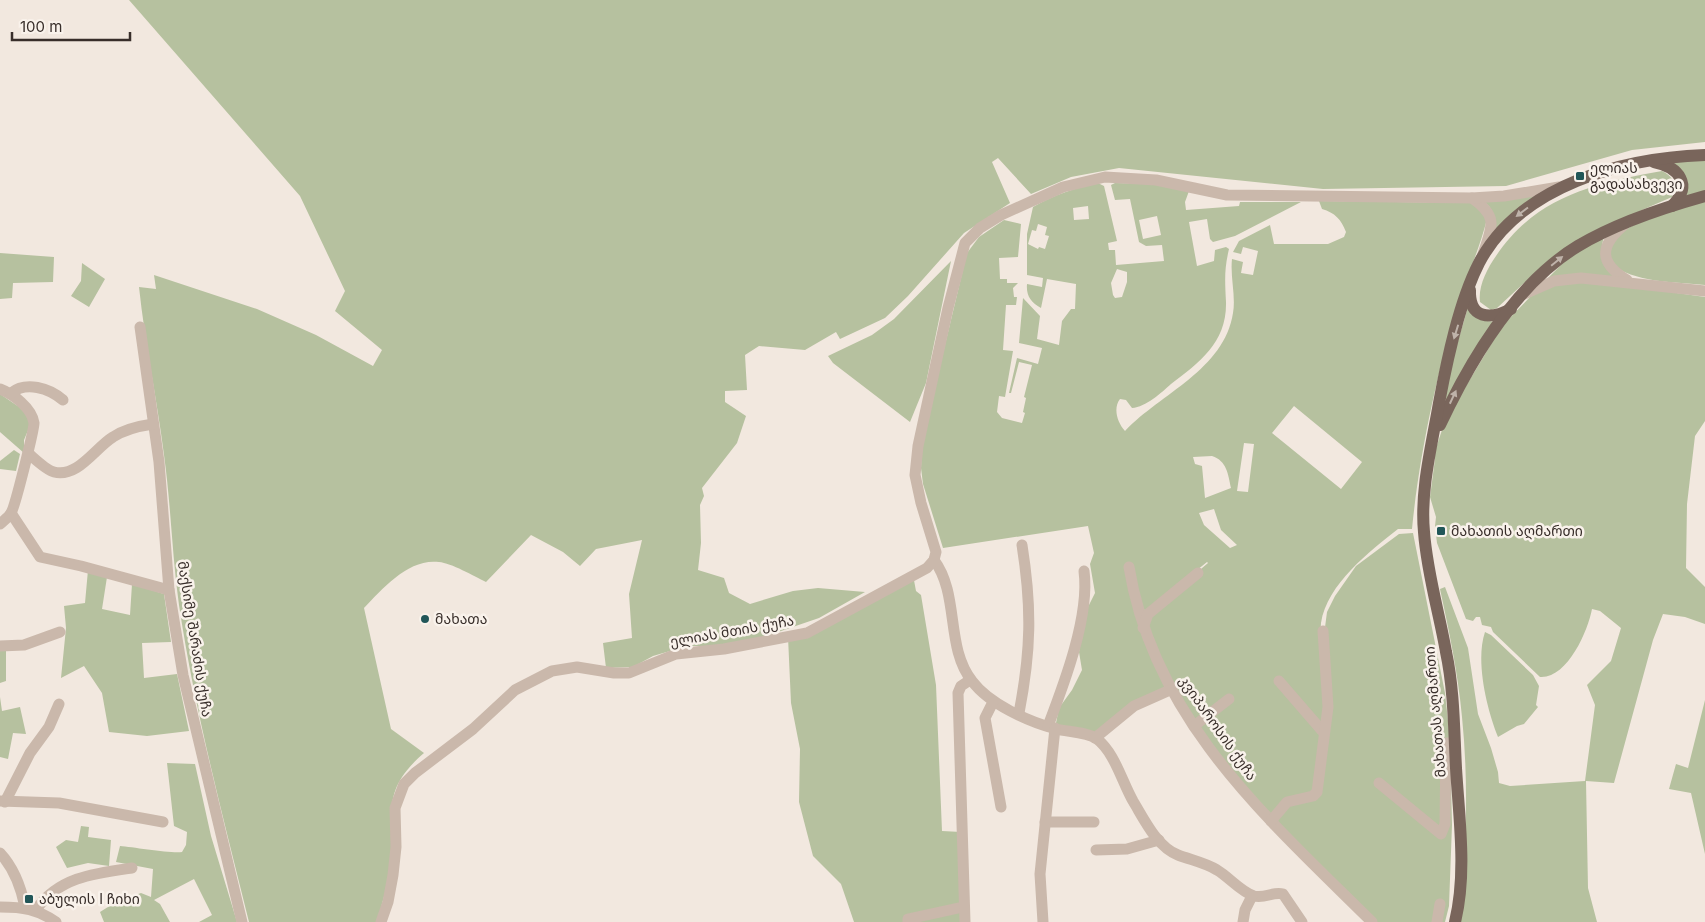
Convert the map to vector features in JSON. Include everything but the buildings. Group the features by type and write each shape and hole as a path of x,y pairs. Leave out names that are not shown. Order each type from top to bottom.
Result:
{"main road":[{"name":"მახათას აღმართი","path":"1455,922 1461,858 1455,743 1447,654 1427,566 1423,508 1432,441 1446,368 1471,285 1480,263 1510,221 1563,187 1600,173 1651,161 1674,156 1705,154"},
{"path":"1651,161 1667,164 1681,178 1682,189 1679,199 1672,206"},
{"name":"მახათას აღმართი","path":"1432,441 1458,386 1475,358 1522,295 1556,262 1576,247 1626,223 1705,196"},
{"path":"1471,285 1470,301 1475,310 1482,314 1499,315 1511,309"}],"street":[{"path":"1302,922 1284,894 1279,892 1260,897 1252,896 1216,869 1170,852 1159,840 1132,800 1110,754 1095,738 1051,727 993,702 970,680 958,650 947,586 941,569 934,560 936,552 921,503 915,475 918,446 948,308 965,243 980,228 1001,215 1063,187 1105,177 1156,180 1227,195 1472,198 1504,196 1563,187"},
{"path":"1472,198 1486,208 1492,221 1480,263"},
{"path":"1626,223 1607,242 1605,253 1608,264 1615,273 1631,282"},
{"path":"1522,295 1546,284 1567,278 1631,282 1705,292"},
{"name":"მაქსიმე შარაძის ქუჩა","path":"140,327 159,462 169,590 185,683 242,922"},
{"path":"5,391 32,387 54,392 63,400"},
{"path":"0,524 11,513 34,424 32,416 5,391"},
{"path":"28,453 53,472 66,472 82,464 112,437 126,430 153,424"},
{"path":"11,513 40,557 82,566 169,590"},
{"path":"1019,713 1027,673 1030,632 1030,593 1022,545"},
{"name":"ელიას მთის ქუჩა","path":"381,922 388,902 396,847 395,808 404,784 415,773 473,729 515,690 552,671 577,667 614,673 629,673 676,654 724,649 807,633 927,568 934,560"},
{"name":"კვიპაროსის ქუჩა","path":"1129,567 1135,603 1142,628 1170,690 1194,726 1225,770 1271,821 1372,922"},
{"path":"1043,922 1040,874 1051,727 1076,638 1084,596 1084,571"},
{"path":"1142,628 1148,614 1198,573"},
{"path":"1271,821 1287,802 1313,796 1317,792 1328,706 1323,631"},
{"path":"0,646 24,645 60,632"},
{"path":"965,922 963,907 958,693 962,686 970,680"},
{"path":"1279,681 1324,733"},
{"path":"1095,738 1134,706 1170,690"},
{"path":"1194,726 1229,699"},
{"path":"993,702 985,718 1001,807"},
{"path":"59,704 49,726 30,753 2,802 59,803 163,822"},
{"path":"1379,783 1441,834 1444,824 1446,743 1455,743"},
{"path":"1045,822 1094,822"},
{"path":"1096,850 1127,849 1159,840"},
{"path":"0,853 13,870 31,909"},
{"path":"31,909 47,896 76,879 95,873 132,868"},
{"path":"1243,922 1245,910 1252,896"},
{"path":"1437,922 1440,904"},
{"path":"0,907 31,909 56,922"},
{"path":"908,922 908,919 963,907"}],"green space":[{"path":"129,0 1705,0 1705,142 1632,150 1506,186 1323,189 1119,168 1071,177 1031,194 998,158 992,162 1010,203 964,233 908,296 885,318 840,339 836,332 805,350 759,346 745,355 747,390 725,391 725,402 746,416 737,443 702,488 704,496 700,505 701,543 698,570 724,578 729,593 750,604 793,591 818,588 865,592 819,618 755,640 711,646 687,646 653,656 633,667 606,668 603,643 632,638 629,594 642,540 596,549 580,566 563,552 531,535 486,582 456,567 439,562 428,562 407,570 397,576 364,608 391,729 424,753 400,780 395,793 392,805 391,865 378,922 249,922 210,764 193,685 179,605 164,455 139,287 156,289 154,275 257,309 316,335 373,366 382,350 335,311 345,291 300,196"},
{"path":"1705,159 1705,191 1685,197 1685,176 1673,162"},
{"path":"1662,171 1672,179 1674,189 1672,197 1642,210 1549,260 1497,308 1491,310 1480,302 1480,290 1489,266 1512,236 1530,219 1549,206 1591,187"},
{"path":"1098,183 1104,186 1117,241 1108,243 1109,250 1115,250 1116,265 1164,261 1162,245 1146,246 1139,242 1130,199 1115,200 1111,185 1115,183 1156,184 1189,191 1185,202 1186,210 1239,206 1240,202 1301,202 1235,236 1213,242 1210,239 1207,219 1189,222 1197,266 1214,261 1215,250 1226,247 1229,249 1225,282 1225,316 1222,329 1210,350 1192,368 1153,399 1143,405 1132,408 1126,400 1120,399 1116,411 1125,431 1189,379 1217,350 1227,333 1233,313 1232,259 1243,262 1241,273 1253,275 1258,251 1243,247 1241,254 1233,252 1239,241 1270,225 1274,244 1328,244 1344,237 1346,232 1340,220 1331,212 1322,209 1319,201 1473,203 1487,219 1459,302 1436,385 1419,473 1412,529 1398,529 1375,547 1351,570 1332,595 1321,623 1321,658 1327,612 1335,596 1356,566 1399,534 1413,533 1445,693 1450,739 1452,825 1449,906 1445,922 1372,922 1256,805 1170,690 1134,706 1095,738 1055,728 1059,708 1072,690 1082,670 1079,652 1086,611 1095,593 1090,564 1094,553 1088,526 943,548 923,484 921,468 922,441 967,253 979,237 1004,220 1021,224 1018,257 999,258 1000,279 1007,279 1007,283 1018,283 1013,288 1014,297 1017,297 1016,305 1006,305 1003,350 1013,351 1005,397 999,396 997,412 1002,418 1022,423 1025,413 1023,412 1026,398 1024,397 1032,365 1019,362 1011,393 1009,393 1017,358 1038,364 1042,348 1019,343 1023,298 1040,316 1037,339 1059,345 1062,321 1071,309 1075,309 1076,284 1047,279 1041,308 1028,295 1027,284 1042,287 1043,278 1027,275 1027,234 1033,207 1056,195","holes":["1088,206 1089,219 1074,220 1073,208","1157,216 1161,235 1143,239 1139,220","1038,224 1047,227 1045,235 1049,236 1045,249 1039,247 1038,249 1028,244 1032,230 1036,231","1117,269 1127,272 1127,282 1122,297 1115,298 1111,283","1294,406 1362,462 1341,489 1272,433","1244,443 1254,444 1248,492 1237,491","1212,456 1217,458 1226,469 1231,488 1205,498 1202,466 1195,464 1193,457","1214,509 1221,530 1237,545 1230,548 1204,525 1199,513","1208,563 1148,614 1135,603 1146,611"]},
{"path":"1552,191 1491,239 1494,217 1490,208 1481,200"},
{"path":"1705,200 1705,285 1643,278 1620,270 1611,263 1610,242 1619,234 1654,216"},
{"path":"1604,236 1601,251 1603,261 1609,270 1621,280 1545,281 1569,257"},
{"path":"0,253 54,257 53,282 13,283 12,298 0,299"},
{"path":"951,261 926,383 910,422 833,363 828,356 872,335 894,319"},
{"path":"82,263 105,279 89,307 71,296 81,281"},
{"path":"1555,282 1613,284 1705,297 1705,421 1695,436 1687,504 1686,568 1705,587 1705,624 1685,617 1663,614 1653,640 1614,783 1586,781 1588,888 1597,922 1460,922 1466,820 1464,743 1456,668 1440,589 1445,587 1468,648 1478,714 1491,748 1499,783 1510,786 1585,781 1595,705 1587,685 1611,661 1621,628 1600,611 1592,609 1586,629 1575,652 1559,670 1550,676 1540,677 1493,632 1491,627 1482,625 1480,617 1476,617 1473,621 1466,619 1437,543 1436,517 1430,497 1435,459 1433,457 1445,421 1502,326 1530,297"},
{"path":"1468,307 1484,320 1497,321 1442,409 1449,372"},
{"path":"0,394 25,411 31,423 24,440 24,453 0,432"},
{"path":"14,450 20,454 16,471 0,469 0,461"},
{"path":"88,570 107,577 102,609 130,615 132,584 164,594 171,642 142,643 144,678 177,674 189,731 147,736 109,732 102,693 84,666 61,678 66,628 64,606 85,603"},
{"path":"913,575 916,591 921,595 936,685 942,831 961,832 965,922 854,922 841,884 813,856 799,802 800,749 791,703 788,637"},
{"path":"1485,632 1491,635 1533,675 1539,686 1536,705 1538,707 1524,724 1498,737 1486,700 1482,671 1482,644"},
{"path":"0,648 6,648 6,681 0,683"},
{"path":"0,697 2,711 20,707 26,734 13,733 8,759 0,757"},
{"path":"1705,700 1705,854 1691,793 1669,789 1676,764 1688,768"},
{"path":"167,763 195,764 211,836 237,922 199,922 212,915 194,879 154,900 160,904 170,922 104,922 100,912 116,902 141,893 151,897 153,869 116,862 120,846 182,852 186,845 187,832 174,826"},
{"path":"81,826 89,827 88,837 111,840 109,866 88,863 67,868 56,847 66,840 78,842"}],"place":[{"name":"ელიას გადასახვევი","path":"1580,176"},
{"name":"მახათის აღმართი","path":"1441,531"},
{"name":"მახათა","path":"425,619"},
{"name":"აბულის I ჩიხი","path":"29,899"}]}
